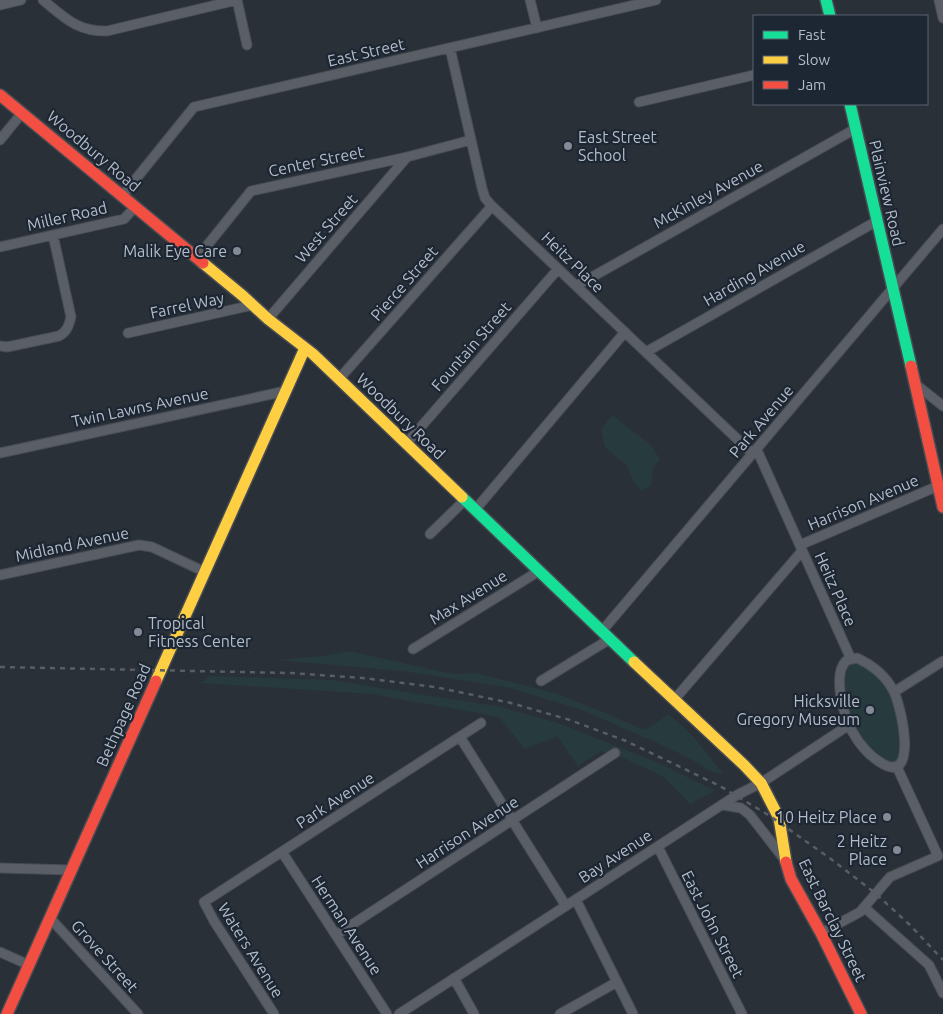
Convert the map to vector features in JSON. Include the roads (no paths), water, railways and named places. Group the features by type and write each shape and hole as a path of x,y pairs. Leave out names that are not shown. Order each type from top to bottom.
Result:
{"main road":[{"path":"826,0 830,15"},
{"name":"Woodbury Road","path":"0,95 305,348 761,783"},
{"name":"Plainview Road","path":"850,105 943,507"},
{"name":"Bethpage Road","path":"10,1012 29,965 305,348"},
{"name":"East Barclay Street","path":"761,783 779,818 786,862 791,879 821,933 861,1014"}],"street":[{"path":"0,5 21,0"},
{"path":"43,0 72,23 85,29 96,31 107,31 237,0 247,44"},
{"path":"530,0 536,28"},
{"name":"East Street","path":"122,196 194,107 656,0"},
{"path":"939,0 943,18"},
{"name":"Heitz Place","path":"450,48 482,188 486,198 492,206 576,286 755,452 851,659"},
{"path":"639,102 753,75"},
{"path":"0,140 22,113"},
{"name":"McKinley Avenue","path":"576,286 855,129"},
{"name":"Center Street","path":"197,258 251,191 407,157 471,140"},
{"name":"West Street","path":"268,319 407,157"},
{"name":"Pierce Street","path":"339,380 492,206"},
{"name":"Miller Road","path":"0,247 124,219 135,207"},
{"name":"Harding Avenue","path":"646,352 876,220"},
{"name":"Park Avenue","path":"541,681 606,635 755,452 943,229"},
{"path":"0,346 7,347 59,336 68,327 71,317 53,235"},
{"name":"Fountain Street","path":"406,444 558,269"},
{"name":"Farrel Way","path":"128,333 253,305"},
{"path":"475,510 625,332"},
{"path":"914,383 943,406"},
{"name":"Twin Lawns Avenue","path":"0,453 286,391"},
{"name":"Harrison Avenue","path":"674,700 801,548 938,486"},
{"path":"430,534 465,500"},
{"name":"Midland Avenue","path":"0,575 139,545 152,547 205,572"},
{"name":"Max Avenue","path":"413,649 539,571"},
{"path":"857,658 875,668 884,676 894,692 902,719 905,746 903,757 897,767 887,766 874,759 862,747 849,725 842,705 840,686 841,674 846,661 857,658"},
{"path":"894,692 943,661"},
{"name":"Park Avenue","path":"204,902 481,723"},
{"name":"Bay Avenue","path":"399,1014 737,795 761,783 849,725"},
{"path":"460,738 566,906"},
{"name":"Harrison Avenue","path":"336,935 615,753"},
{"path":"821,933 865,908 890,877 938,856 897,767"},
{"path":"723,805 741,808 750,815 786,862"},
{"name":"East John Street","path":"658,846 742,1014"},
{"name":"Herman Avenue","path":"282,852 387,1014"},
{"path":"0,868 72,870"},
{"path":"576,900 633,1014"},
{"name":"Waters Avenue","path":"204,902 214,921 274,1014"},
{"path":"865,908 929,965 943,993"},
{"name":"Grove Street","path":"50,918 138,1014"},
{"path":"0,952 29,965"},
{"path":"454,978 474,1014"},
{"path":"560,1014 617,982"}],"railway":[{"path":"0,667 290,673 363,678 435,687 511,703 570,720 626,741 720,786 770,816 875,893 910,925 943,960"}],"place":[{"name":"East Street School","path":"568,146"},
{"name":"Malik Eye Care","path":"237,251"},
{"name":"Tropical Fitness Center","path":"138,632"},
{"name":"Hicksville Gregory Museum","path":"870,710"},
{"name":"10 Heitz Place","path":"887,817"},
{"name":"2 Heitz Place","path":"897,850"}]}
